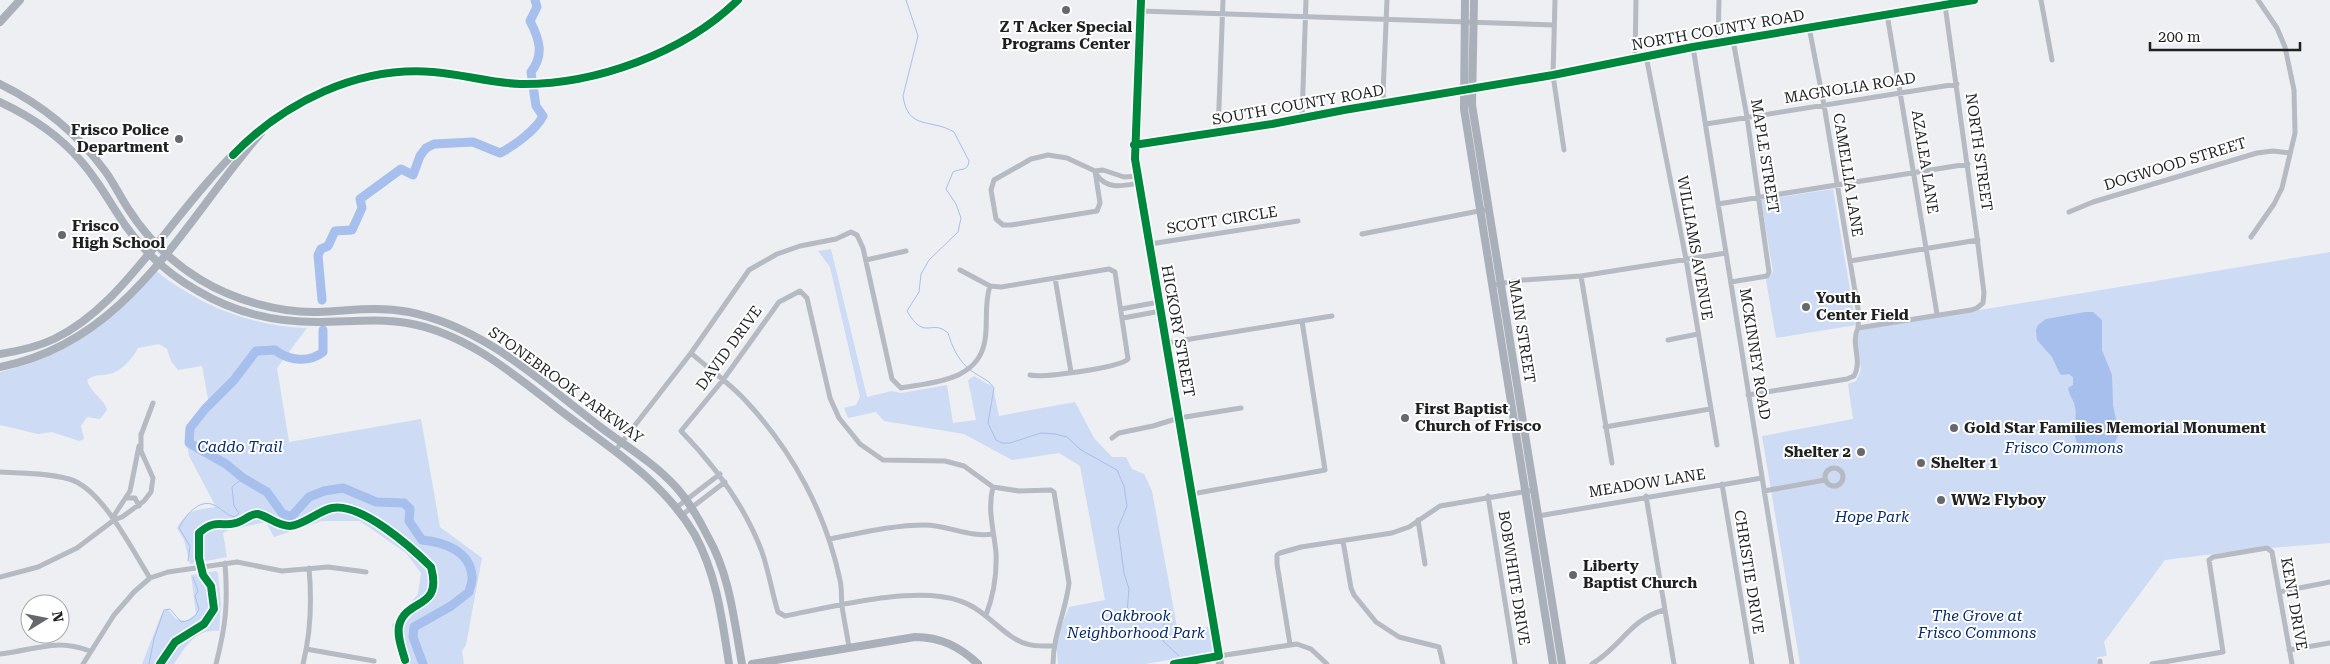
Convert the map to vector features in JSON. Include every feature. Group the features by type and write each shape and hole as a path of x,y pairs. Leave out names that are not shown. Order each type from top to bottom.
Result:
{"main road":[{"path":"0,22 20,0"},
{"path":"0,354 30,348 53,340 92,314 120,288 204,186 248,138 292,107 326,90 374,77 410,72 433,72 521,84 553,82 602,72 656,55 700,31 738,0"},
{"name":"HICKORY STREET","path":"1141,0 1134,145 1138,179 1220,660"},
{"name":"MAIN STREET","path":"1465,0 1468,23 1467,90 1474,146 1486,189 1501,284 1510,346 1515,402 1530,490 1542,597 1553,664"},
{"name":"MAIN STREET","path":"1468,23 1474,0"},
{"name":"NORTH COUNTY ROAD","path":"1467,90 1693,47 1974,0"},
{"name":"STONEBROOK PARKWAY","path":"0,84 30,101 68,130 105,171 134,219 166,253 201,280 238,298 255,303 316,312 366,307 388,308 446,322 492,346 656,468 686,500 708,536 724,575 742,664"},
{"name":"SOUTH COUNTY ROAD","path":"1134,145 1218,134 1467,90"},
{"name":"STONEBROOK PARKWAY","path":"0,102 41,125 59,139 95,178 126,226 149,254 158,263 199,292 221,303 275,320 387,321 410,324 440,333 474,349 540,394 615,451 650,479 676,507 704,552 717,589 730,664"},
{"path":"0,367 20,363 53,350 73,341 99,324 127,298 158,263 238,159 270,122"},
{"path":"59,139 68,130"},
{"name":"MAIN STREET","path":"1474,146 1473,164 1502,348 1515,402"},
{"path":"1473,164 1477,169 1481,188 1486,189"},
{"path":"252,314 255,303"},
{"path":"92,314 99,324"},
{"path":"440,333 446,322"},
{"path":"1502,348 1510,346"},
{"path":"540,394 547,386"},
{"name":"MAIN STREET","path":"1530,490 1538,516 1562,664"},
{"path":"1542,597 1550,595"},
{"path":"752,664 907,638 933,638 947,642 966,652 978,664"},
{"path":"1174,664 1220,660"}],"street":[{"path":"1218,134 1223,0"},
{"path":"1302,118 1306,0"},
{"path":"1385,104 1383,94 1387,0"},
{"path":"1555,0 1553,75 1564,150"},
{"path":"1635,59 1636,0"},
{"path":"1718,43 1719,0"},
{"path":"2042,0 2052,60"},
{"path":"2251,237 2274,204 2282,188 2295,133 2296,112 2290,68 2277,28 2258,0"},
{"name":"NORTH STREET","path":"1937,314 1971,310 1983,303 1984,293 1945,5"},
{"path":"1140,11 1554,25"},
{"name":"AZALEA LANE","path":"1887,14 1937,314"},
{"name":"CAMELLIA LANE","path":"1748,395 1847,379 1854,376 1858,367 1853,337 1858,328 1859,315 1809,27"},
{"name":"MAPLE STREET","path":"1731,282 1767,276 1769,265 1733,40"},
{"name":"MCKINNEY ROAD","path":"1693,47 1792,664"},
{"name":"WILLIAMS AVENUE","path":"1646,56 1686,259 1717,445"},
{"name":"MAGNOLIA ROAD","path":"1706,124 1957,84"},
{"name":"DOGWOOD STREET","path":"2069,212 2093,202 2244,156 2273,151 2290,153"},
{"path":"1095,171 1100,203 1098,209 1094,212 1011,226 1000,223 996,219 991,190 992,184 998,177 1024,162 1040,156 1055,155 1067,158 1095,171 1103,182 1110,185 1138,179"},
{"path":"1718,204 1968,164"},
{"path":"1095,171 1103,170 1124,177 1138,179"},
{"path":"1110,185 1115,174"},
{"path":"1362,234 1489,209"},
{"name":"SCOTT CIRCLE","path":"1150,244 1298,221"},
{"path":"615,451 691,353 742,278 755,266 793,248 836,239 851,232 855,233 862,243 895,384 901,388 954,378 976,363 980,357 985,340 986,296 990,286"},
{"path":"1850,261 1978,240"},
{"path":"866,260 906,250"},
{"path":"1492,285 1524,280 1581,276 1726,253"},
{"path":"960,270 990,286 1009,286 1109,269 1115,272 1128,359 1117,365 1048,376 1030,374"},
{"path":"1581,276 1612,463"},
{"path":"1055,278 1071,372"},
{"name":"DAVID DRIVE","path":"720,474 682,432 723,380 753,335 779,302 800,292 804,294 808,303 830,398 839,418 860,444 883,460 946,461 971,470 993,487"},
{"path":"1121,309 1159,302"},
{"path":"1123,318 1161,311"},
{"path":"1858,328 1937,314"},
{"path":"1166,343 1332,316"},
{"path":"1192,494 1325,470 1302,321"},
{"path":"1668,340 1698,334"},
{"path":"691,353 746,401 769,427 818,507 830,539 841,582 842,605 849,648"},
{"path":"114,520 115,514 126,498 132,482 141,434 153,403"},
{"path":"1112,438 1119,433 1179,418 1241,408"},
{"path":"1606,427 1710,409"},
{"path":"0,577 38,567 70,552 114,520 139,506 148,497 153,482 150,469 141,451 141,434"},
{"path":"0,472 70,479 96,496 114,520 150,578"},
{"path":"676,507 720,474 744,512 763,554 778,612 785,616 894,596 924,596 960,601 986,615 1014,638 1027,644 1054,646"},
{"name":"MEADOW LANE","path":"1538,516 1646,496 1762,478"},
{"path":"1764,491 1825,480"},
{"path":"682,515 725,482"},
{"name":"CHRISTIE DRIVE","path":"1722,484 1752,664"},
{"path":"986,615 995,590 996,554 989,508 993,487 1019,491 1051,490 1055,497 1069,583 1068,595 1054,646 1053,664"},
{"path":"1290,644 1276,564 1277,555 1283,551 1392,533 1409,527 1440,506 1530,490"},
{"name":"BOBWHITE DRIVE","path":"1488,496 1515,664"},
{"path":"1646,496 1674,664"},
{"path":"126,498 135,498 139,506"},
{"path":"1418,520 1425,564"},
{"path":"830,539 887,528 924,525 944,526 980,535 993,534"},
{"path":"1343,540 1351,588 1359,601 1386,630 1399,637 1439,647 1443,664"},
{"name":"KENT DRIVE","path":"2152,664 2222,652 2209,572 2209,560 2213,557 2267,548 2272,552 2292,664"},
{"path":"83,664 114,615 134,592 150,578 168,572 237,562 282,571 328,567 366,572"},
{"path":"216,664 225,626 227,596 225,563"},
{"path":"303,664 311,595 308,568"},
{"path":"2279,592 2330,582"},
{"path":"1592,664 1612,650 1638,621 1664,610"},
{"path":"0,654 58,643 73,645 90,651"},
{"path":"2289,650 2330,643"},
{"path":"1220,660 1290,644 1311,649 1327,664"},
{"path":"306,649 374,661"}],"green space":[{"path":"1833,189 1856,325 1776,338 1766,280 1773,272 1761,200"},
{"name":"Oakbrook Neighborhood Park","path":"831,249 867,397 892,391 901,393 947,385 953,423 976,420 968,380 974,376 993,387 999,416 1075,402 1094,438 1112,457 1126,457 1132,469 1144,474 1152,491 1177,627 1181,631 1208,627 1213,650 1211,653 1145,664 1058,664 1056,640 1069,607 1105,600 1080,466 1059,453 1012,460 964,434 884,421 876,412 848,418 844,408 856,405 860,397 830,267 818,251"},
{"name":"Frisco Commons","path":"2330,252 2330,543 2237,551 2165,560 2104,642 2107,656 2097,657 2097,664 1800,664 1762,436 1853,419 1848,384 1856,381 1861,370 1857,338 1860,330"},
{"name":"Caddo Trail","path":"156,271 191,294 227,312 266,323 307,328 277,368 289,442 421,419 440,527 482,558 466,645 462,651 464,664 403,664 392,625 418,594 421,573 406,553 360,521 322,521 274,537 266,522 229,530 223,533 227,557 190,564 184,540 177,528 189,514 216,507 189,456 185,433 209,404 202,366 178,370 171,361 167,349 159,344 138,348 122,368 113,373 95,376 87,380 107,410 100,419 87,417 81,426 84,439 79,441 52,432 38,434 0,425 0,372 46,357 87,335 123,306"},
{"path":"216,571 218,573 221,604 219,631 204,633 192,640 174,664 142,664 162,613 167,609 176,619 186,621 196,614 191,575"}],"water":[{"path":"2093,312 2102,320 2102,350 2112,375 2113,405 2119,433 2114,445 2104,451 2083,451 2078,445 2075,433 2076,416 2074,403 2068,388 2073,385 2073,377 2069,374 2060,374 2052,357 2037,340 2036,330 2038,325 2046,319"}],"waterway":[{"path":"322,300 318,255 321,249 328,246 335,231 352,230 362,208 360,199 401,169 413,175 420,156 426,148 434,144 473,142 500,153 524,137 540,121 543,116 536,106 531,72 538,60 539,53 538,41 530,21 537,7 535,0"},
{"path":"906,0 918,36 903,96 906,107 915,119 954,132 969,161 967,167 953,172 946,189 956,204 961,218 958,232 929,260 921,274 919,292 907,311 913,320 923,328 937,328 948,333 955,352 967,367"},
{"path":"323,330 323,352 312,358 293,358 275,350 256,351 234,380 205,409 190,428 189,443 226,464 243,478 267,492 282,513 291,517 309,497 324,491 343,488 376,502 404,503 410,509 409,521 422,540 439,543 461,554 470,567 472,576 469,592 451,606 414,627 413,637 423,664"},
{"path":"970,370 989,382 994,388 988,423 996,440 1002,443 1010,443 1041,433 1055,434 1067,437 1081,450 1117,470 1124,486 1127,506 1118,528 1124,573 1129,589 1127,612 1136,615 1156,615 1160,617 1164,621 1163,641 1179,656"},
{"path":"188,561 190,546 179,528 182,523 193,509 208,503 235,517 239,513 234,506 232,487 243,478"},
{"path":"149,664 154,639 164,610 170,609 181,622 187,621 196,615 199,609 195,596 198,591 193,577"}],"cycle path":[{"path":"233,155 253,136 299,104 324,91 350,82 377,75 405,72 444,73 520,84 578,79 608,72 665,50 692,36 738,0"},
{"path":"1141,0 1135,159 1219,656 1174,664"},
{"path":"1134,145 1272,124 1553,75 1693,47 1974,0"},
{"path":"160,664 175,642 204,624 214,609 211,586 203,575 199,558 199,533 211,525 235,523 256,514 262,515 281,525 290,526 306,521 332,508 344,508 371,519 399,538 431,567 432,591 428,597 403,617 399,626 399,639 405,660"}],"place":[{"name":"Z T Acker Special Programs Center","path":"1066,10"},
{"name":"Frisco Police Department","path":"179,139"},
{"name":"Frisco High School","path":"62,235"},
{"name":"Youth Center Field","path":"1806,307"},
{"name":"First Baptist Church of Frisco","path":"1405,418"},
{"name":"Gold Star Families Memorial Monument","path":"1954,428"},
{"name":"Shelter 2","path":"1861,452"},
{"name":"Shelter 1","path":"1921,463"},
{"name":"WW2 Flyboy","path":"1941,500"},
{"name":"Liberty Baptist Church","path":"1573,575"}],"park label":[{"name":"Hope Park","path":"1872,517"},
{"name":"The Grove at Frisco Commons","path":"1977,624"}]}
